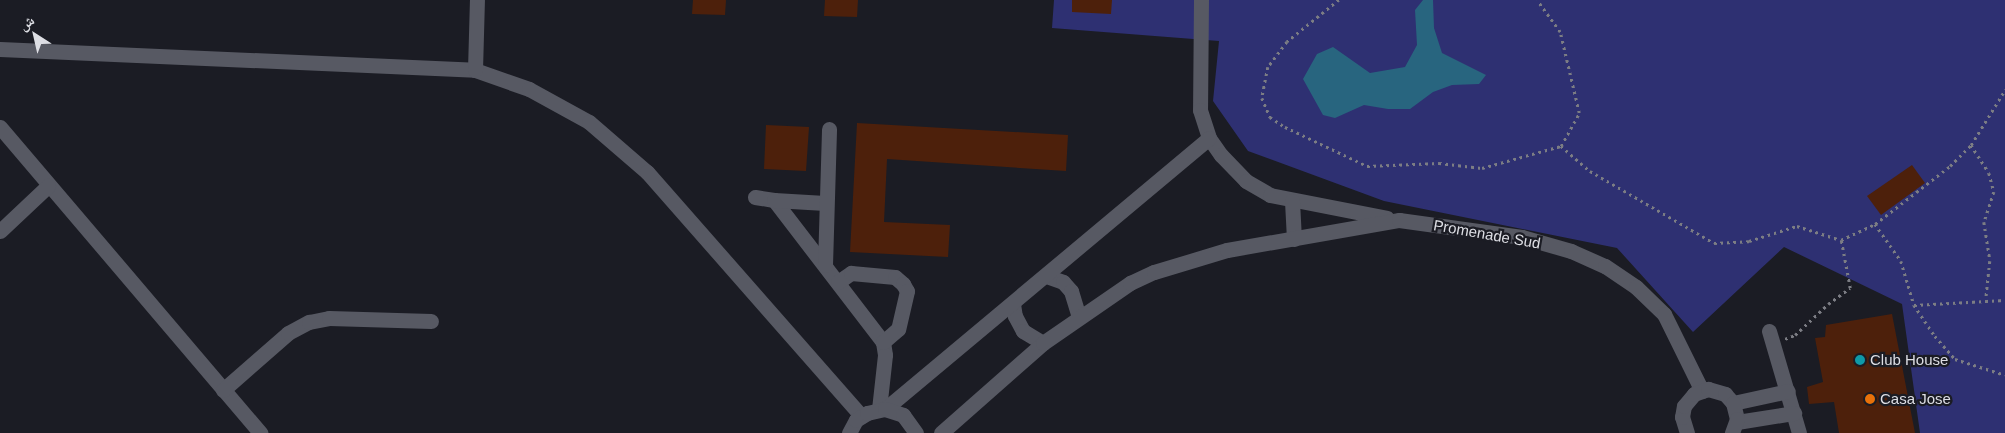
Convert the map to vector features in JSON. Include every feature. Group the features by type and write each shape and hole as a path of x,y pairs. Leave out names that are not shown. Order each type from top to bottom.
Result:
{"street":[{"path":"475,70 477,0"},
{"path":"1201,0 1200,110 1209,138 1246,181 1270,195 1292,201 1399,220"},
{"path":"0,49 475,70 560,104 630,155 667,193 862,416"},
{"path":"0,128 260,433"},
{"path":"824,265 829,129"},
{"path":"849,433 862,416 882,410 1013,304 1209,138"},
{"path":"0,231 48,186"},
{"path":"755,197 774,200 825,202"},
{"path":"774,200 882,342 885,355 882,410"},
{"path":"1292,201 1294,239"},
{"name":"Promenade Sud","path":"1078,317 1130,283 1160,270 1227,250 1399,220 1522,237 1570,251 1605,266 1636,287 1664,314 1702,390"},
{"path":"838,282 851,273 895,277 903,284 907,292 898,329 882,342"},
{"path":"941,433 1043,343 1078,317 1071,291 1063,282 1046,276"},
{"path":"1013,304 1015,316 1023,331 1043,343"},
{"path":"223,390 288,333 309,322 329,318 432,321"},
{"path":"1772,338 1799,433"},
{"path":"1687,433 1683,423 1683,408 1692,396 1702,390 1720,391 1733,403 1734,428 1794,412"},
{"path":"1733,403 1788,391"},
{"path":"882,410 903,415 916,433"}],"path":[{"path":"1339,0 1288,42 1268,67 1262,89 1262,104 1277,123 1356,162 1374,167 1414,163 1488,168 1561,146 1577,120 1579,105 1560,32 1537,0"},
{"path":"1561,146 1590,171 1714,242 1749,241 1797,226 1841,240 1875,224 1950,166 1971,145 2005,90"},
{"path":"1971,145 1989,173 1994,192 1984,222 1990,261 1986,299"},
{"path":"1875,224 1901,261 1914,305 1955,359 2005,375"},
{"path":"1772,338 1795,335 1828,304 1848,292 1852,284 1841,240"},
{"path":"1914,305 1986,299 2005,300"}],"shaded area":[{"path":"1054,0 2005,0 2005,433 1920,433 1902,304 1784,247 1693,332 1617,248 1384,201 1248,151 1213,101 1219,41 1052,28"}],"water":[{"path":"1423,0 1433,0 1434,28 1442,53 1486,75 1479,84 1452,85 1433,92 1410,109 1388,109 1364,105 1335,118 1323,115 1303,79 1317,54 1333,47 1370,73 1405,67 1417,45 1415,10"}],"building":[{"path":"693,0 726,0 725,15 692,14"},
{"path":"825,0 858,0 857,17 824,16"},
{"path":"1072,0 1112,0 1111,14 1072,12"},
{"path":"857,123 1068,135 1066,171 887,159 884,222 950,225 948,257 850,252"},
{"path":"766,125 809,127 806,171 764,169"},
{"path":"1912,165 1925,183 1881,215 1867,196"},
{"name":"Club House","path":"1892,314 1915,433 1839,433 1834,402 1809,404 1807,387 1823,382 1815,338 1825,337 1826,325"}],"place":[{"name":"Club House","path":"1860,360"},
{"name":"Casa Jose","path":"1870,399"}]}
